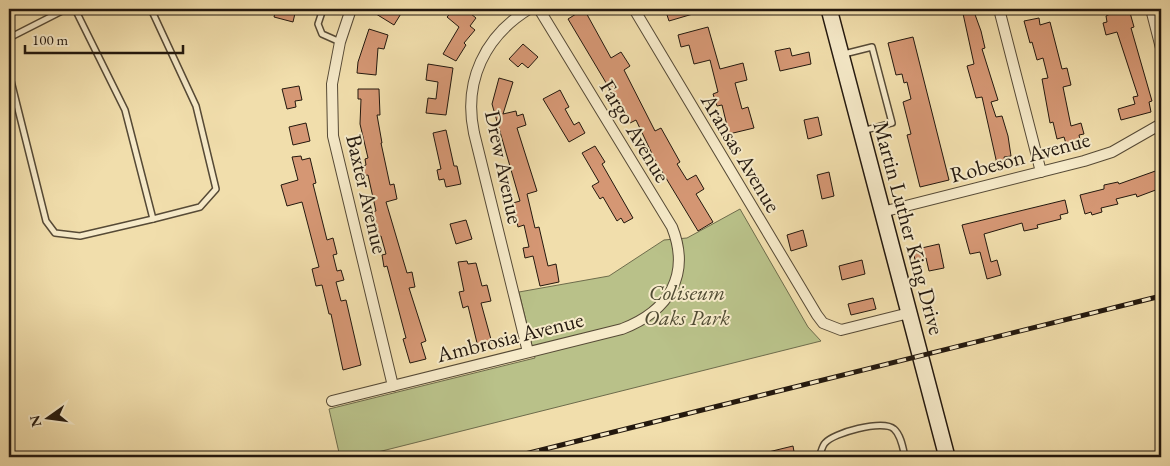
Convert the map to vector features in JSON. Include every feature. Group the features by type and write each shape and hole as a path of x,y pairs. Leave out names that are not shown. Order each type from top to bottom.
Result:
{"main road":[{"name":"Martin Luther King Drive","path":"830,9 947,457"}],"street":[{"name":"Baxter Avenue","path":"351,9 340,42 332,84 333,136 393,386"},
{"name":"Drew Avenue","path":"528,352 470,110 474,81 484,54 505,26 529,9"},
{"name":"Fargo Avenue","path":"539,9 672,226 679,254 676,278"},
{"name":"Aransas Avenue","path":"634,9 817,316 824,323 841,330 909,313"},
{"path":"999,9 1041,172"},
{"path":"1152,9 1161,48"},
{"name":"Robeson Avenue","path":"882,212 1112,152 1161,124"},
{"name":"Ambrosia Avenue","path":"332,401 635,324 649,316 661,305 676,278"}],"lane":[{"path":"9,38 66,9"},
{"path":"75,9 125,110 153,219"},
{"path":"9,73 46,221 55,234 80,236 200,207 216,189 196,106 151,9"},
{"path":"323,9 318,24 322,34 340,42"},
{"path":"842,55 872,47 892,123 861,131"},
{"path":"819,457 824,444 833,436 876,424 888,425 894,429 901,440 905,457"}],"green space":[{"name":"Coliseum Oaks Park","path":"740,209 808,327 821,341 358,457 340,457 329,409 535,358 519,292 609,276 664,240 687,238"}],"building":[{"path":"276,9 296,9 293,22 274,17"},
{"path":"368,9 397,9 402,12 394,25"},
{"path":"454,9 462,13 465,9 476,18 470,26 475,30 464,43 466,45 456,61 443,54 459,27 447,17"},
{"path":"584,9 611,58 621,52 630,66 624,70 655,131 661,128 680,162 677,164 687,180 696,175 704,189 696,194 713,222 698,231 655,160 636,120 630,123 568,19"},
{"path":"665,9 702,9 703,11 669,21"},
{"path":"962,9 973,9 981,31 985,48 982,49 998,100 991,102 996,117 1002,116 1008,136 1011,156 1004,157 1005,162 997,164 982,97 976,98 967,66 974,64"},
{"path":"1109,9 1129,9 1134,27 1131,28 1152,101 1149,102 1151,112 1121,120 1118,109 1135,104 1133,97 1138,96 1117,32 1106,35 1103,23 1107,22 1106,16 1110,14"},
{"path":"1039,18 1040,25 1050,22 1062,69 1067,68 1071,85 1063,87 1071,126 1081,123 1084,134 1079,135 1081,144 1067,147 1064,137 1057,139 1053,122 1050,123 1042,79 1048,78 1043,58 1037,60 1024,21"},
{"path":"708,27 720,69 743,63 747,80 735,83 742,109 748,107 754,128 729,134 722,105 717,106 713,94 718,92 710,60 694,64 689,45 681,47 678,35"},
{"path":"369,29 388,35 384,49 378,48 376,75 357,73 358,62"},
{"path":"913,37 949,180 920,187 907,135 911,134 903,102 911,99 907,82 904,83 902,74 896,75 888,43"},
{"path":"523,44 538,57 528,68 522,63 518,67 509,59"},
{"path":"790,48 792,56 809,52 811,64 780,71 775,51"},
{"path":"428,64 453,68 446,115 426,113 428,98 436,99 438,82 426,80"},
{"path":"499,78 513,82 503,114 516,111 517,116 523,114 526,125 517,128 537,191 527,194 535,228 539,227 548,266 556,264 559,282 540,286 533,256 525,258 523,248 529,247 524,225 518,227 513,203 520,201 492,104"},
{"path":"299,86 302,100 295,101 296,107 287,109 282,89"},
{"path":"358,89 379,89 380,115 377,115 381,143 390,185 394,184 397,199 386,202 407,273 412,272 415,287 409,288 426,341 421,343 426,359 410,363 403,339 406,338 387,266 384,267 382,255 386,254 381,236 377,237 374,226 371,212 376,211 368,175 362,176 360,167 366,165 365,159 368,158 360,124 361,99 358,99"},
{"path":"560,90 569,107 565,109 574,125 579,122 585,133 569,142 543,99"},
{"path":"818,117 822,135 808,139 804,120"},
{"path":"306,123 310,141 293,145 289,127"},
{"path":"446,130 454,166 457,166 461,184 446,187 444,179 439,180 437,170 441,169 433,133"},
{"path":"595,146 605,162 602,164 633,218 624,223 621,218 617,221 603,197 600,199 592,186 599,182 582,153"},
{"path":"301,156 302,160 310,158 316,183 313,184 327,240 333,238 337,254 333,255 337,271 341,270 344,280 336,282 341,301 346,300 361,365 343,370 331,314 329,314 322,285 316,286 312,269 319,267 302,202 287,206 281,185 298,180 292,157"},
{"path":"1161,169 1161,188 1137,197 1136,194 1116,199 1118,204 1101,208 1102,212 1092,215 1091,212 1085,214 1080,195 1104,189 1104,185 1118,182 1119,184"},
{"path":"829,172 834,196 822,199 817,175"},
{"path":"1065,200 1068,213 1060,215 1061,219 1037,225 1038,228 1024,231 1022,223 984,234 991,262 997,260 1001,275 987,279 980,252 970,254 962,225"},
{"path":"466,220 472,239 456,244 450,224"},
{"path":"803,230 807,246 791,251 787,235"},
{"path":"939,244 944,268 929,271 926,258 915,260 913,250"},
{"path":"862,260 865,274 842,280 839,266"},
{"path":"467,261 468,264 476,263 482,286 487,285 491,301 481,303 492,343 478,347 468,306 463,308 459,292 464,291 458,262"},
{"path":"873,298 876,309 851,315 848,304"},
{"path":"793,446 795,457 760,457 760,454"}],"railway":[{"path":"513,457 1161,296"}]}
